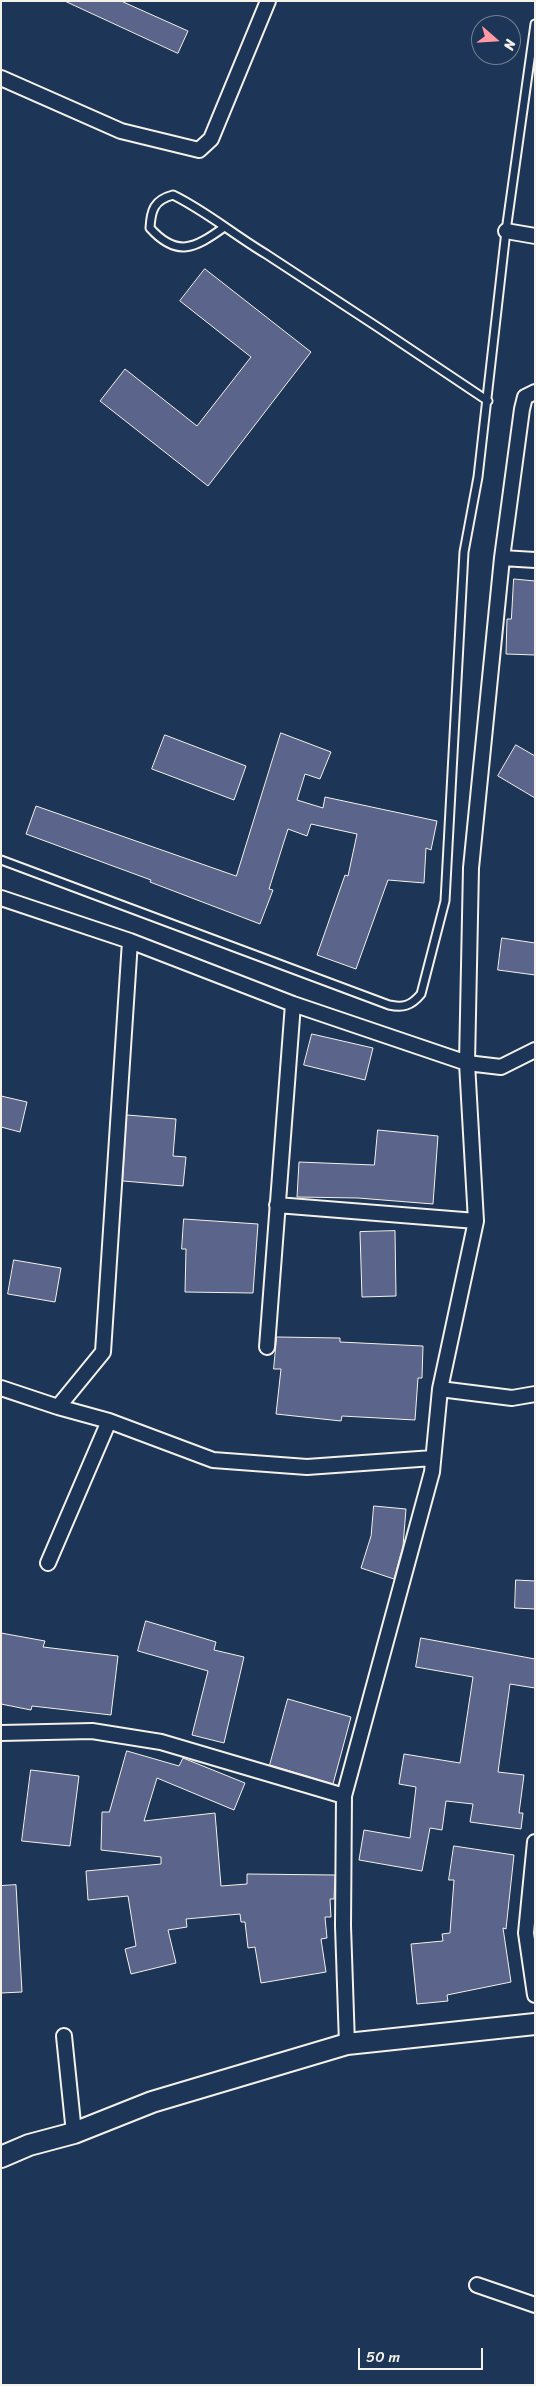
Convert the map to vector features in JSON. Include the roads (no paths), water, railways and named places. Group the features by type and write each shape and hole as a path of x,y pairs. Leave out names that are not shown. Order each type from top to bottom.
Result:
{"main road":[{"path":"1,2157 28,2145 74,2133 152,2102 347,2044 535,2024"}],"street":[{"path":"1,78 121,131 200,150 211,139 268,1"},
{"path":"506,231 535,236"},
{"path":"347,2044 343,1926 344,1796 432,1472 440,1389 476,1221 467,1063 471,868 502,558 522,409 525,397 535,392"},
{"path":"502,558 535,560"},
{"path":"1,898 130,941 293,1004 467,1063 501,1067 535,1050"},
{"path":"58,1407 103,1352 130,941"},
{"path":"267,1347 293,1004"},
{"path":"277,1205 476,1221"},
{"path":"1,1388 58,1407 109,1421 213,1460 307,1467 434,1458"},
{"path":"440,1389 512,1398 535,1394"},
{"path":"48,1563 109,1421"},
{"path":"1,1733 92,1731 160,1742 344,1796"},
{"path":"535,1842 526,1933 535,1995"},
{"path":"64,2036 74,2133"},
{"path":"477,2285 535,2306"}],"lane":[{"path":"1,860 389,1005 403,1008 415,1002 421,994 445,901 464,552 478,478 506,231 535,24"},
{"path":"223,228 192,247 180,247 162,241 150,228 151,212 162,198 173,196 200,208 223,228 350,309 488,401"}]}
